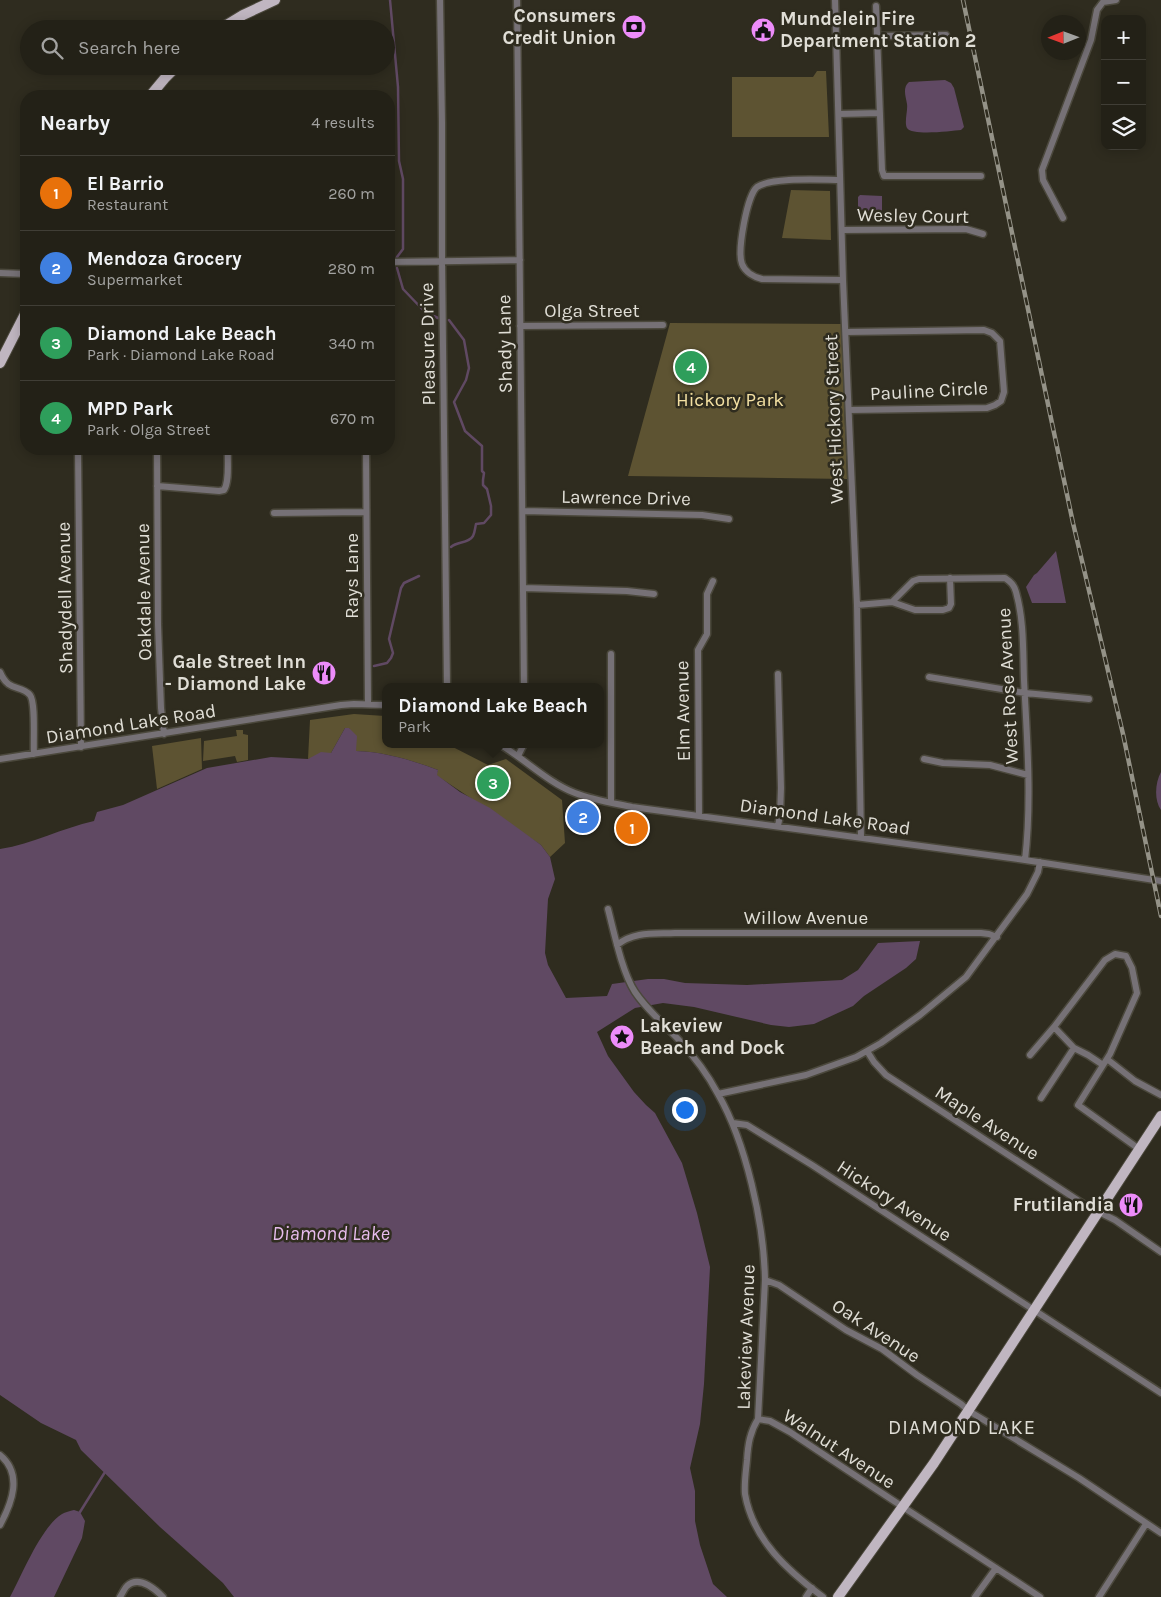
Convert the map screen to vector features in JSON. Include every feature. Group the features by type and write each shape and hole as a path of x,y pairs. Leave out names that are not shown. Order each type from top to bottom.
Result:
{"main road":[{"path":"234,20 275,0"},
{"path":"155,90 168,75"},
{"path":"0,363 20,324"},
{"path":"838,1597 903,1508 969,1411 1161,1116"}],"street":[{"name":"Pleasure Drive","path":"440,0 447,683"},
{"name":"Shady Lane","path":"517,0 524,683"},
{"name":"West Hickory Street","path":"835,0 843,280 858,605 861,837"},
{"path":"1063,218 1043,180 1042,170 1091,40 1097,10 1103,2 1116,0"},
{"path":"876,6 882,170 884,176 981,176"},
{"path":"877,36 946,35"},
{"path":"839,114 880,113"},
{"path":"840,180 776,181 758,186 753,190 746,213 741,235 740,254 742,265 754,277 762,279 843,280"},
{"name":"Wesley Court","path":"842,230 966,229 983,234"},
{"path":"395,262 520,260"},
{"path":"0,273 20,274"},
{"name":"Olga Street","path":"520,326 663,325"},
{"name":"Pauline Circle","path":"846,332 984,330 992,333 1000,341 1004,392 1002,401 995,406 987,408 849,410"},
{"name":"Shadydell Avenue","path":"78,455 81,747"},
{"name":"Oakdale Avenue","path":"157,455 158,624 161,708 164,734"},
{"path":"157,486 224,490 226,487 228,455"},
{"name":"Rays Lane","path":"366,455 368,704"},
{"name":"Lawrence Drive","path":"522,511 702,515 729,518"},
{"path":"274,513 366,512"},
{"path":"858,605 892,602 915,610 943,610 949,608 951,604 950,578"},
{"name":"West Rose Avenue","path":"892,602 915,580 1005,578 1012,582 1016,590 1020,610 1025,692 1028,774 1028,837 1025,860"},
{"name":"Elm Avenue","path":"699,816 698,650 707,634 707,594 713,581"},
{"path":"523,588 627,590 654,594"},
{"path":"611,654 611,802"},
{"path":"0,672 9,686 27,693 32,699 34,707 34,754"},
{"path":"778,674 781,788 778,826"},
{"path":"929,677 1025,692 1089,699"},
{"name":"Diamond Lake Road","path":"0,759 341,705 382,705"},
{"name":"Diamond Lake Road","path":"505,748 564,787 576,793 611,802 699,816 1040,862 1161,881"},
{"path":"518,756 522,748"},
{"path":"924,759 943,763 990,765 1028,774"},
{"path":"718,1094 806,1074 856,1057 881,1043 920,1015 966,977 1027,894 1038,872 1040,862"},
{"name":"Lakeview Avenue","path":"608,909 628,979 634,990 648,1010 679,1040 706,1075 733,1123 742,1151 757,1206 765,1262 758,1419 749,1436 746,1496 751,1516 772,1552 784,1565 823,1597"},
{"name":"Willow Avenue","path":"618,944 626,938 635,935 675,933 971,933 988,934 997,937"},
{"path":"1030,1055 1105,960 1115,954 1126,956 1132,968 1137,993 1107,1059 1078,1105 1139,1149"},
{"path":"1054,1027 1074,1048 1103,1065"},
{"path":"1041,1098 1074,1048"},
{"name":"Maple Avenue","path":"867,1051 886,1075 1098,1212 1116,1220 1161,1252"},
{"path":"1107,1059 1135,1081 1161,1095"},
{"name":"Hickory Avenue","path":"733,1123 747,1125 812,1165 1161,1393"},
{"name":"Oak Avenue","path":"765,1280 779,1285 846,1330 882,1350 969,1411 1079,1478 1161,1533"},
{"name":"Walnut Avenue","path":"758,1419 770,1421 790,1432 1040,1597"},
{"path":"0,1456 8,1462 14,1481 11,1500 0,1525"},
{"path":"1098,1597 1146,1524"},
{"path":"975,1597 996,1568"},
{"path":"120,1597 126,1587 138,1582 152,1586 163,1597"},
{"path":"806,1597 812,1588"}],"green space":[{"path":"817,71 826,71 829,137 732,137 732,77 813,77"},
{"path":"791,190 830,191 831,240 782,238"},
{"name":"Hickory Park","path":"670,323 841,324 847,479 628,476"},
{"path":"354,714 382,716 382,748 455,748 488,765 506,759 562,800 565,843 550,857 541,845 436,775 438,770 398,757 356,751 349,728 345,728 331,753 308,759 310,720"},
{"path":"236,730 243,730 243,734 248,735 248,760 237,762 235,756 203,761 204,741 237,736"},
{"path":"201,738 202,769 157,789 152,746"}],"water":[{"path":"945,80 951,83 954,88 964,127 961,130 932,132 916,132 907,128 905,93 907,84 909,82"},
{"path":"860,195 882,196 882,214 858,214 858,197"},
{"path":"1056,551 1066,603 1032,603 1026,587 1034,575"},
{"name":"Diamond Lake","path":"345,728 349,728 357,736 356,751 398,757 438,770 437,775 460,792 490,808 541,845 550,857 555,879 548,899 545,953 548,965 566,998 607,996 612,984 648,979 664,979 685,983 747,985 842,980 858,970 878,943 920,941 916,959 906,968 864,996 853,1006 814,1024 789,1027 771,1025 694,1007 663,1003 635,1008 597,1032 608,1056 634,1092 655,1113 682,1163 710,1267 704,1384 700,1424 690,1468 695,1491 695,1521 700,1545 713,1584 727,1597 234,1597 223,1583 160,1527 81,1450 76,1440 41,1423 0,1395 0,849 24,844 94,821 97,812 123,805 207,768 271,757 308,759 321,752 331,753"},
{"path":"1161,772 1161,810 1157,801 1156,791 1157,781"},
{"path":"74,1510 80,1512 85,1521 82,1538 54,1597 10,1597 39,1540 47,1529 62,1514"}],"waterway":[{"path":"390,0 392,20"},
{"path":"395,54 398,87 399,161 403,179 403,249 397,257"},
{"path":"397,268 403,289 425,312 438,318"},
{"path":"449,320 464,340 469,368 466,380 454,402 465,431 482,446 483,485 487,489 491,506 491,515 484,523 476,524 471,539 451,547"},
{"path":"374,666 387,663 391,658 393,653 389,639 401,588 404,583 419,576"},
{"path":"80,1512 105,1472"}],"railway":[{"path":"963,0 1073,523 1123,734 1161,916"}],"place":[{"name":"Consumers Credit Union","path":"634,27"},
{"name":"Mundelein Fire Department Station 2","path":"763,30"},
{"name":"MPD Park","path":"691,367"},
{"name":"Gale Street Inn - Diamond Lake","path":"324,673"},
{"name":"Diamond Lake Beach","path":"493,783"},
{"name":"Mendoza Grocery","path":"583,817"},
{"name":"El Barrio","path":"632,828"},
{"name":"Lakeview Beach and Dock","path":"622,1037"},
{"name":"Frutilandia","path":"1131,1205"}],"district":[{"name":"DIAMOND LAKE","path":"962,1427"}]}
